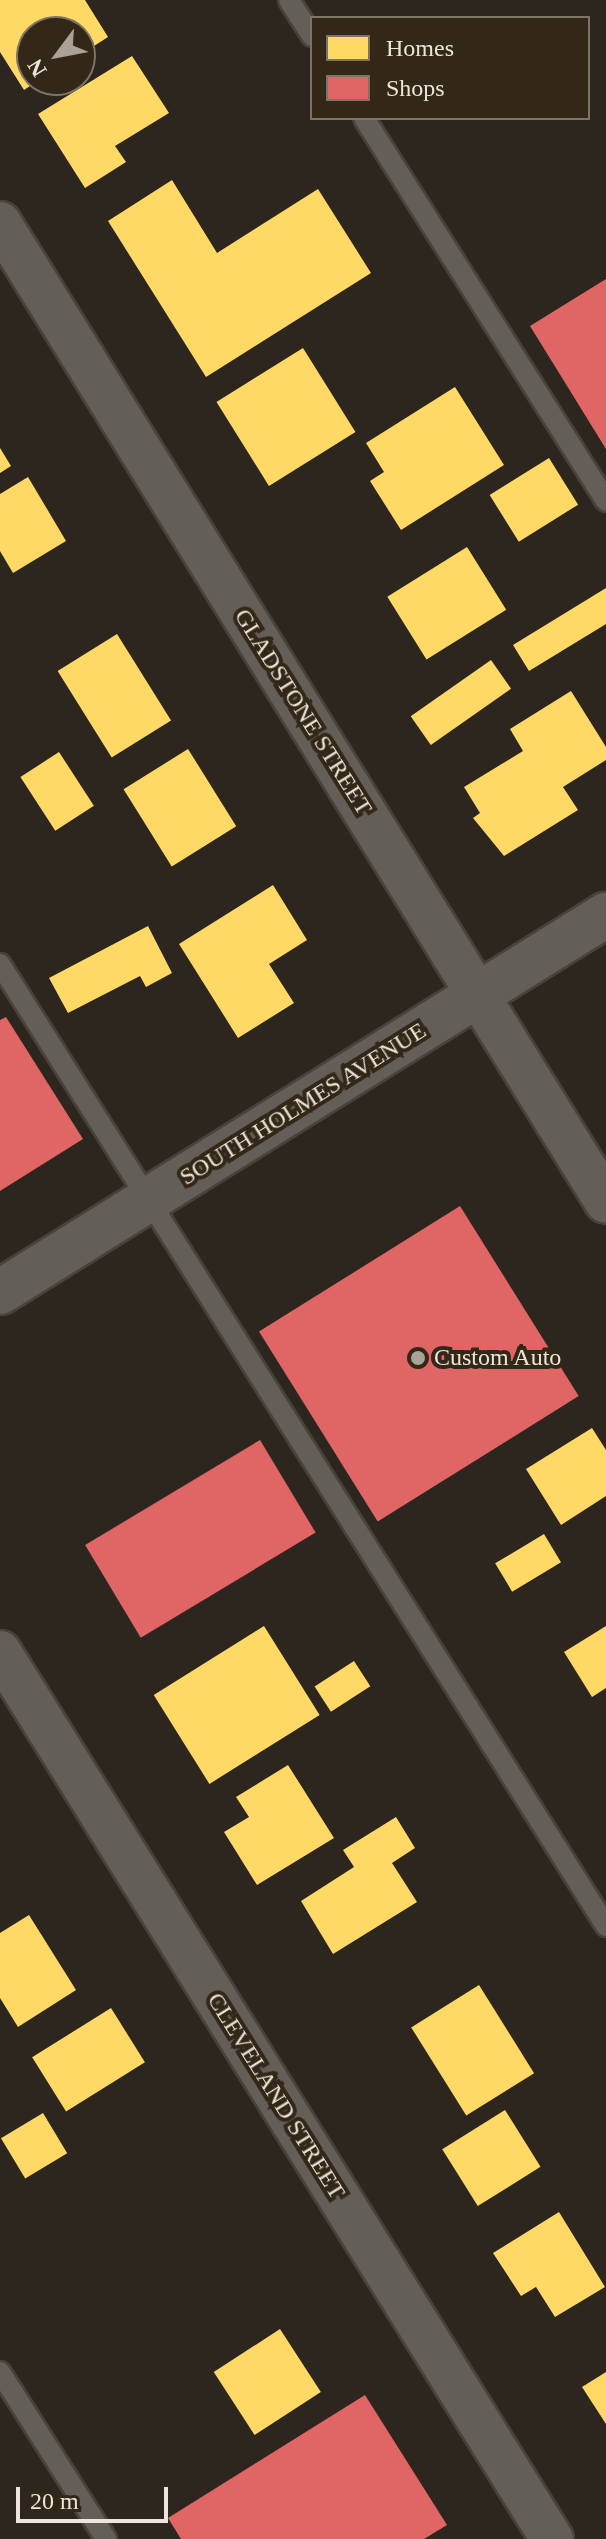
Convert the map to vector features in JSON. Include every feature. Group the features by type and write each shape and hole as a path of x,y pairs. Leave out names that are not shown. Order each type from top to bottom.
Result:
{"main road":[{"name":"SOUTH HOLMES AVENUE","path":"0,1292 606,915"}],"street":[{"name":"GLADSTONE STREET","path":"0,223 606,1202"},
{"name":"CLEVELAND STREET","path":"0,1652 552,2539"}],"lane":[{"path":"289,0 310,33"},
{"path":"365,120 606,501"},
{"path":"0,964 606,1926"},
{"path":"0,2372 106,2539"}],"building: Homes":[{"path":"0,0 85,0 95,16 16,16 16,77 0,52"},
{"path":"96,18 108,37 96,45"},
{"path":"132,56 169,113 115,146 126,162 85,188 38,114 67,96 96,96 96,78"},
{"path":"172,180 217,253 318,189 371,273 206,377 108,221"},
{"path":"303,348 355,432 269,486 216,402"},
{"path":"455,387 504,465 401,530 370,481 384,472 366,443"},
{"path":"0,448 11,466 0,473"},
{"path":"549,458 578,505 519,542 490,495"},
{"path":"28,477 66,541 13,573 0,551 0,494"},
{"path":"467,547 506,610 426,660 387,597"},
{"path":"606,588 606,624 529,671 513,645"},
{"path":"117,634 171,721 112,758 58,671"},
{"path":"491,660 511,689 431,745 411,716"},
{"path":"571,691 606,747 606,760 563,787 578,810 504,856 473,818 480,813 464,787 523,751 510,729"},
{"path":"188,749 236,826 172,866 124,789"},
{"path":"59,752 94,806 55,831 20,777"},
{"path":"273,885 307,940 269,964 294,1003 238,1038 179,944"},
{"path":"148,926 172,973 146,987 140,976 68,1013 49,978"},
{"path":"592,1428 606,1450 606,1496 561,1525 526,1469"},
{"path":"544,1534 561,1562 512,1592 495,1563"},
{"path":"264,1626 320,1715 209,1784 154,1695"},
{"path":"606,1626 606,1688 592,1697 564,1652"},
{"path":"354,1661 370,1686 331,1712 315,1687"},
{"path":"288,1765 334,1838 257,1885 224,1832 249,1817 236,1797"},
{"path":"396,1817 415,1848 392,1863 417,1902 333,1954 301,1901 354,1867 343,1850"},
{"path":"29,1915 76,1990 18,2027 0,1998 0,1933"},
{"path":"479,1985 534,2073 466,2116 411,2027"},
{"path":"111,2008 145,2062 66,2112 32,2057"},
{"path":"505,2110 541,2167 478,2206 442,2149"},
{"path":"43,2113 67,2153 25,2179 1,2138"},
{"path":"559,2212 605,2287 555,2317 536,2287 521,2296 493,2253"},
{"path":"280,2329 321,2392 255,2435 214,2372"},
{"path":"606,2372 606,2424 582,2387"}],"building: Shops":[{"path":"606,279 606,449 530,326"},
{"path":"6,1017 83,1139 0,1191 0,1020"},
{"path":"460,1206 579,1396 378,1522 259,1332"},
{"path":"260,1440 316,1533 141,1638 85,1545"},
{"path":"365,2395 447,2525 424,2539 181,2539 168,2518"}],"place":[{"name":"Custom Auto","path":"418,1358"}]}
